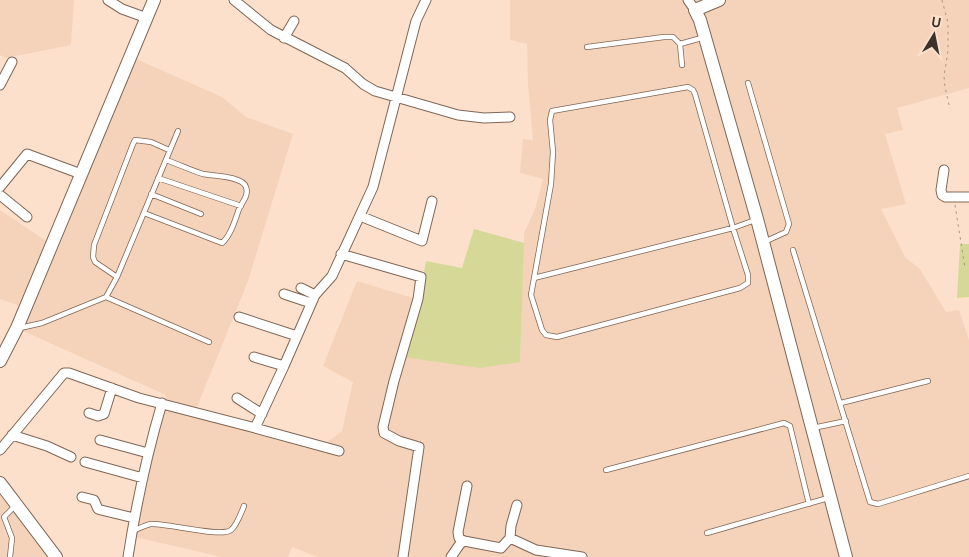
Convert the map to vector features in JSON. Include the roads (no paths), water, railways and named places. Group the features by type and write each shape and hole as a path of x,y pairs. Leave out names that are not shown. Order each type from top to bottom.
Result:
{"street":[{"path":"108,0 122,9 147,18"},
{"path":"0,361 16,328 154,0"},
{"path":"234,0 270,30 335,62 375,91 458,115 484,118 510,117"},
{"path":"255,428 313,299 332,276 373,187 416,21 426,0"},
{"path":"719,0 692,5 705,37 757,219 846,557"},
{"path":"284,38 294,21"},
{"path":"0,84 12,62"},
{"path":"0,187 27,154 81,174"},
{"path":"944,170 941,194 945,197 969,197"},
{"path":"0,194 27,217"},
{"path":"360,216 422,241 432,201"},
{"path":"341,254 422,277 418,299 382,427 384,433 394,439 419,447 403,557"},
{"path":"301,288 313,299"},
{"path":"284,294 313,299"},
{"path":"239,317 297,336"},
{"path":"254,357 284,366"},
{"path":"0,450 64,373 69,372 139,398 339,451"},
{"path":"89,413 98,416 104,414 112,388"},
{"path":"237,398 262,414"},
{"path":"128,557 148,453 162,403"},
{"path":"12,435 47,446 71,457"},
{"path":"100,440 148,453"},
{"path":"85,462 143,478"},
{"path":"0,483 56,557"},
{"path":"467,486 458,532 459,538 464,542 501,548 510,538 511,526 517,505"},
{"path":"82,497 94,500 98,509 134,518"},
{"path":"510,538 535,553 582,557"},
{"path":"451,557 460,544 464,542"}],"lane":[{"path":"587,48 673,37 680,44 682,65"},
{"path":"680,44 705,37"},
{"path":"748,82 789,224 786,232 763,242"},
{"path":"691,88 695,94 748,275 749,279 745,286 556,337 549,337 542,330 531,295 534,278 552,184 553,152 550,120 552,111 691,88"},
{"path":"16,328 42,323 106,297 117,277 178,131"},
{"path":"117,277 95,262 93,252 133,144 135,140 142,140 169,150"},
{"path":"144,213 222,243 228,235 247,194 246,186 243,183 229,178 203,174 166,160"},
{"path":"158,178 241,206"},
{"path":"151,194 201,214"},
{"path":"534,278 733,228 757,219"},
{"path":"793,250 841,403 868,500 878,504 969,476"},
{"path":"106,297 209,342"},
{"path":"841,403 928,381"},
{"path":"812,429 846,421"},
{"path":"606,470 784,423 790,426 809,504"},
{"path":"707,532 830,498"},
{"path":"10,557 12,538 4,517 16,505"},
{"path":"132,531 149,524 211,532 228,532 233,529 244,506"}]}
